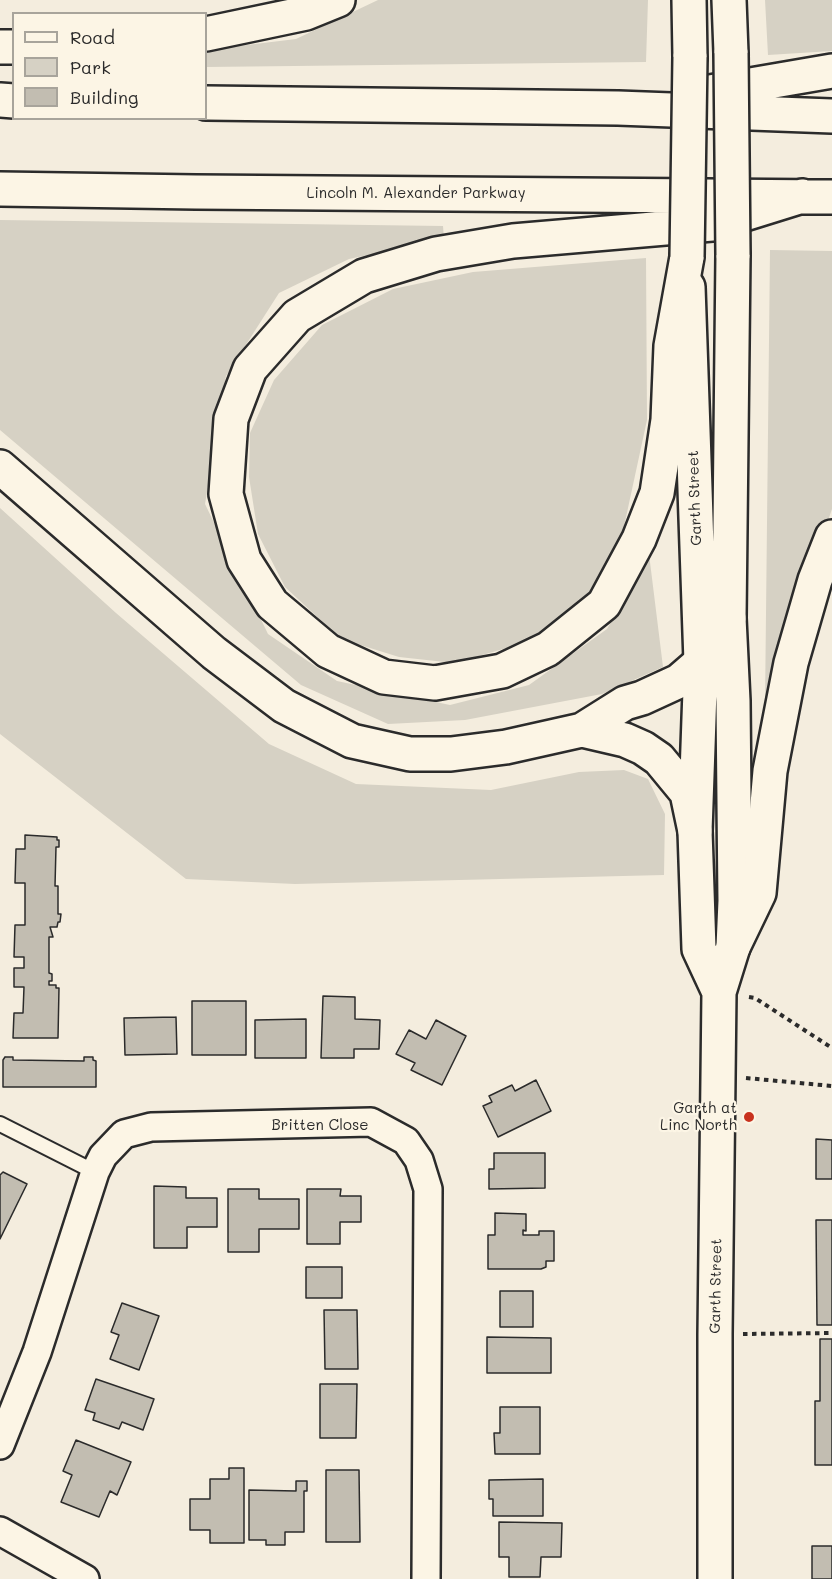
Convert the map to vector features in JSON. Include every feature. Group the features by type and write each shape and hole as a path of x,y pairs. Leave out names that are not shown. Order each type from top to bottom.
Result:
{"main road":[{"path":"207,34 306,13 338,0"},
{"name":"Garth Street","path":"689,0 687,257 701,662 695,831 699,949 719,992"},
{"name":"Garth Street","path":"715,1579 719,992 733,947 735,901 733,701 729,618 733,255 729,0"},
{"path":"618,108 832,71"},
{"path":"207,103 618,108 832,116"},
{"name":"Lincoln M. Alexander Parkway","path":"0,189 817,196"},
{"path":"687,257 671,346 668,420 657,493 639,539 604,604 548,649 502,671 435,683 384,676 328,651 272,604 244,560 226,494 231,419 250,369 297,316 364,276 436,254 513,241 712,224 817,196"},
{"path":"0,467 214,653 284,706 352,741 410,754 451,754 506,747 582,730 625,703 679,681 701,662 729,618"},
{"path":"733,947 759,893 770,771 791,663 815,580 832,537"},
{"path":"582,730 625,740 659,759 687,793 695,831"}],"street":[{"name":"Britten Close","path":"0,1445 37,1352 95,1172 103,1156 124,1134 151,1127 371,1122 406,1141 419,1160 428,1189 426,1579"},
{"path":"0,1531 85,1579"}],"lane":[{"path":"0,1124 95,1172"}],"path":[{"path":"719,992 755,998 832,1048"},
{"path":"718,1077 832,1086"},
{"path":"715,1334 832,1333"}],"green space":[{"path":"378,0 648,0 646,62 207,67 207,50 296,39"},
{"path":"765,0 832,0 832,51 768,55"},
{"path":"0,220 443,226 444,239 349,259 279,293 226,376 205,504 268,634 337,681 450,705 529,685 607,629 649,554 663,667 602,694 465,720 388,724 301,685 0,430"},
{"path":"770,250 832,251 832,509 765,704"},
{"path":"646,258 647,420 620,545 589,596 535,640 454,663 399,657 341,639 285,587 258,534 249,477 250,433 274,380 322,325 393,289 473,272"},
{"path":"0,508 116,613 269,744 356,784 491,790 579,772 624,770 648,779 665,814 664,875 295,884 186,879 0,734"}],"building":[{"path":"25,835 57,837 59,840 59,847 56,847 55,886 58,886 58,914 61,914 57,927 50,927 53,937 49,937 49,973 52,974 52,981 49,981 49,985 56,985 56,988 59,988 58,1038 13,1038 14,1013 23,1013 24,987 14,987 14,968 24,968 24,957 14,957 15,925 25,925 25,883 15,883 16,849 25,849"},
{"path":"323,996 355,997 355,1019 380,1020 379,1049 354,1049 354,1058 321,1058"},
{"path":"192,1001 246,1001 246,1055 192,1055"},
{"path":"176,1017 177,1054 125,1055 124,1018"},
{"path":"306,1019 306,1058 255,1058 255,1020"},
{"path":"436,1020 466,1036 442,1085 411,1070 415,1063 396,1054 409,1030 426,1039"},
{"path":"5,1057 13,1057 13,1060 84,1061 84,1057 93,1057 96,1061 96,1087 3,1087"},
{"path":"536,1080 551,1111 498,1137 483,1106 492,1102 489,1096 512,1085 515,1091"},
{"path":"816,1139 832,1140 832,1179 816,1179"},
{"path":"494,1153 545,1153 545,1188 489,1189 489,1169 494,1169"},
{"path":"3,1172 27,1184 0,1239 0,1175"},
{"path":"154,1186 186,1187 186,1198 217,1198 217,1227 187,1227 187,1248 154,1248"},
{"path":"228,1189 259,1189 259,1199 299,1199 299,1229 259,1229 259,1252 228,1252"},
{"path":"307,1189 341,1189 340,1196 361,1196 361,1222 340,1222 340,1244 307,1244"},
{"path":"495,1213 526,1214 526,1231 523,1230 523,1235 539,1235 539,1231 554,1231 554,1261 546,1261 546,1267 541,1269 488,1269 488,1235 495,1235"},
{"path":"816,1220 832,1220 832,1325 817,1325"},
{"path":"306,1267 342,1267 342,1298 306,1298"},
{"path":"500,1291 533,1291 533,1327 500,1327"},
{"path":"122,1303 159,1316 139,1370 110,1359 119,1335 111,1332"},
{"path":"324,1310 357,1310 358,1369 325,1369"},
{"path":"487,1337 551,1338 551,1373 487,1373"},
{"path":"820,1339 832,1339 832,1465 815,1465 815,1401 820,1401"},
{"path":"96,1379 154,1399 143,1430 122,1422 119,1429 93,1420 95,1413 85,1410"},
{"path":"320,1384 357,1384 356,1438 320,1438"},
{"path":"500,1407 540,1407 540,1454 495,1454 494,1433 500,1433"},
{"path":"76,1440 131,1462 117,1495 110,1491 99,1517 61,1502 72,1475 63,1471"},
{"path":"229,1468 244,1468 244,1543 210,1543 210,1530 190,1530 190,1499 210,1499 210,1479 229,1479"},
{"path":"326,1470 359,1470 360,1542 326,1542"},
{"path":"543,1479 543,1516 493,1516 493,1499 489,1499 489,1480"},
{"path":"296,1481 307,1481 307,1491 304,1491 304,1532 285,1532 285,1545 266,1545 266,1540 249,1540 249,1490 296,1491"},
{"path":"499,1522 562,1523 561,1557 541,1557 540,1577 509,1577 509,1557 499,1557"},
{"path":"812,1546 832,1546 832,1579 812,1579"}],"place":[{"name":"Garth at Linc North","path":"749,1117"}]}
